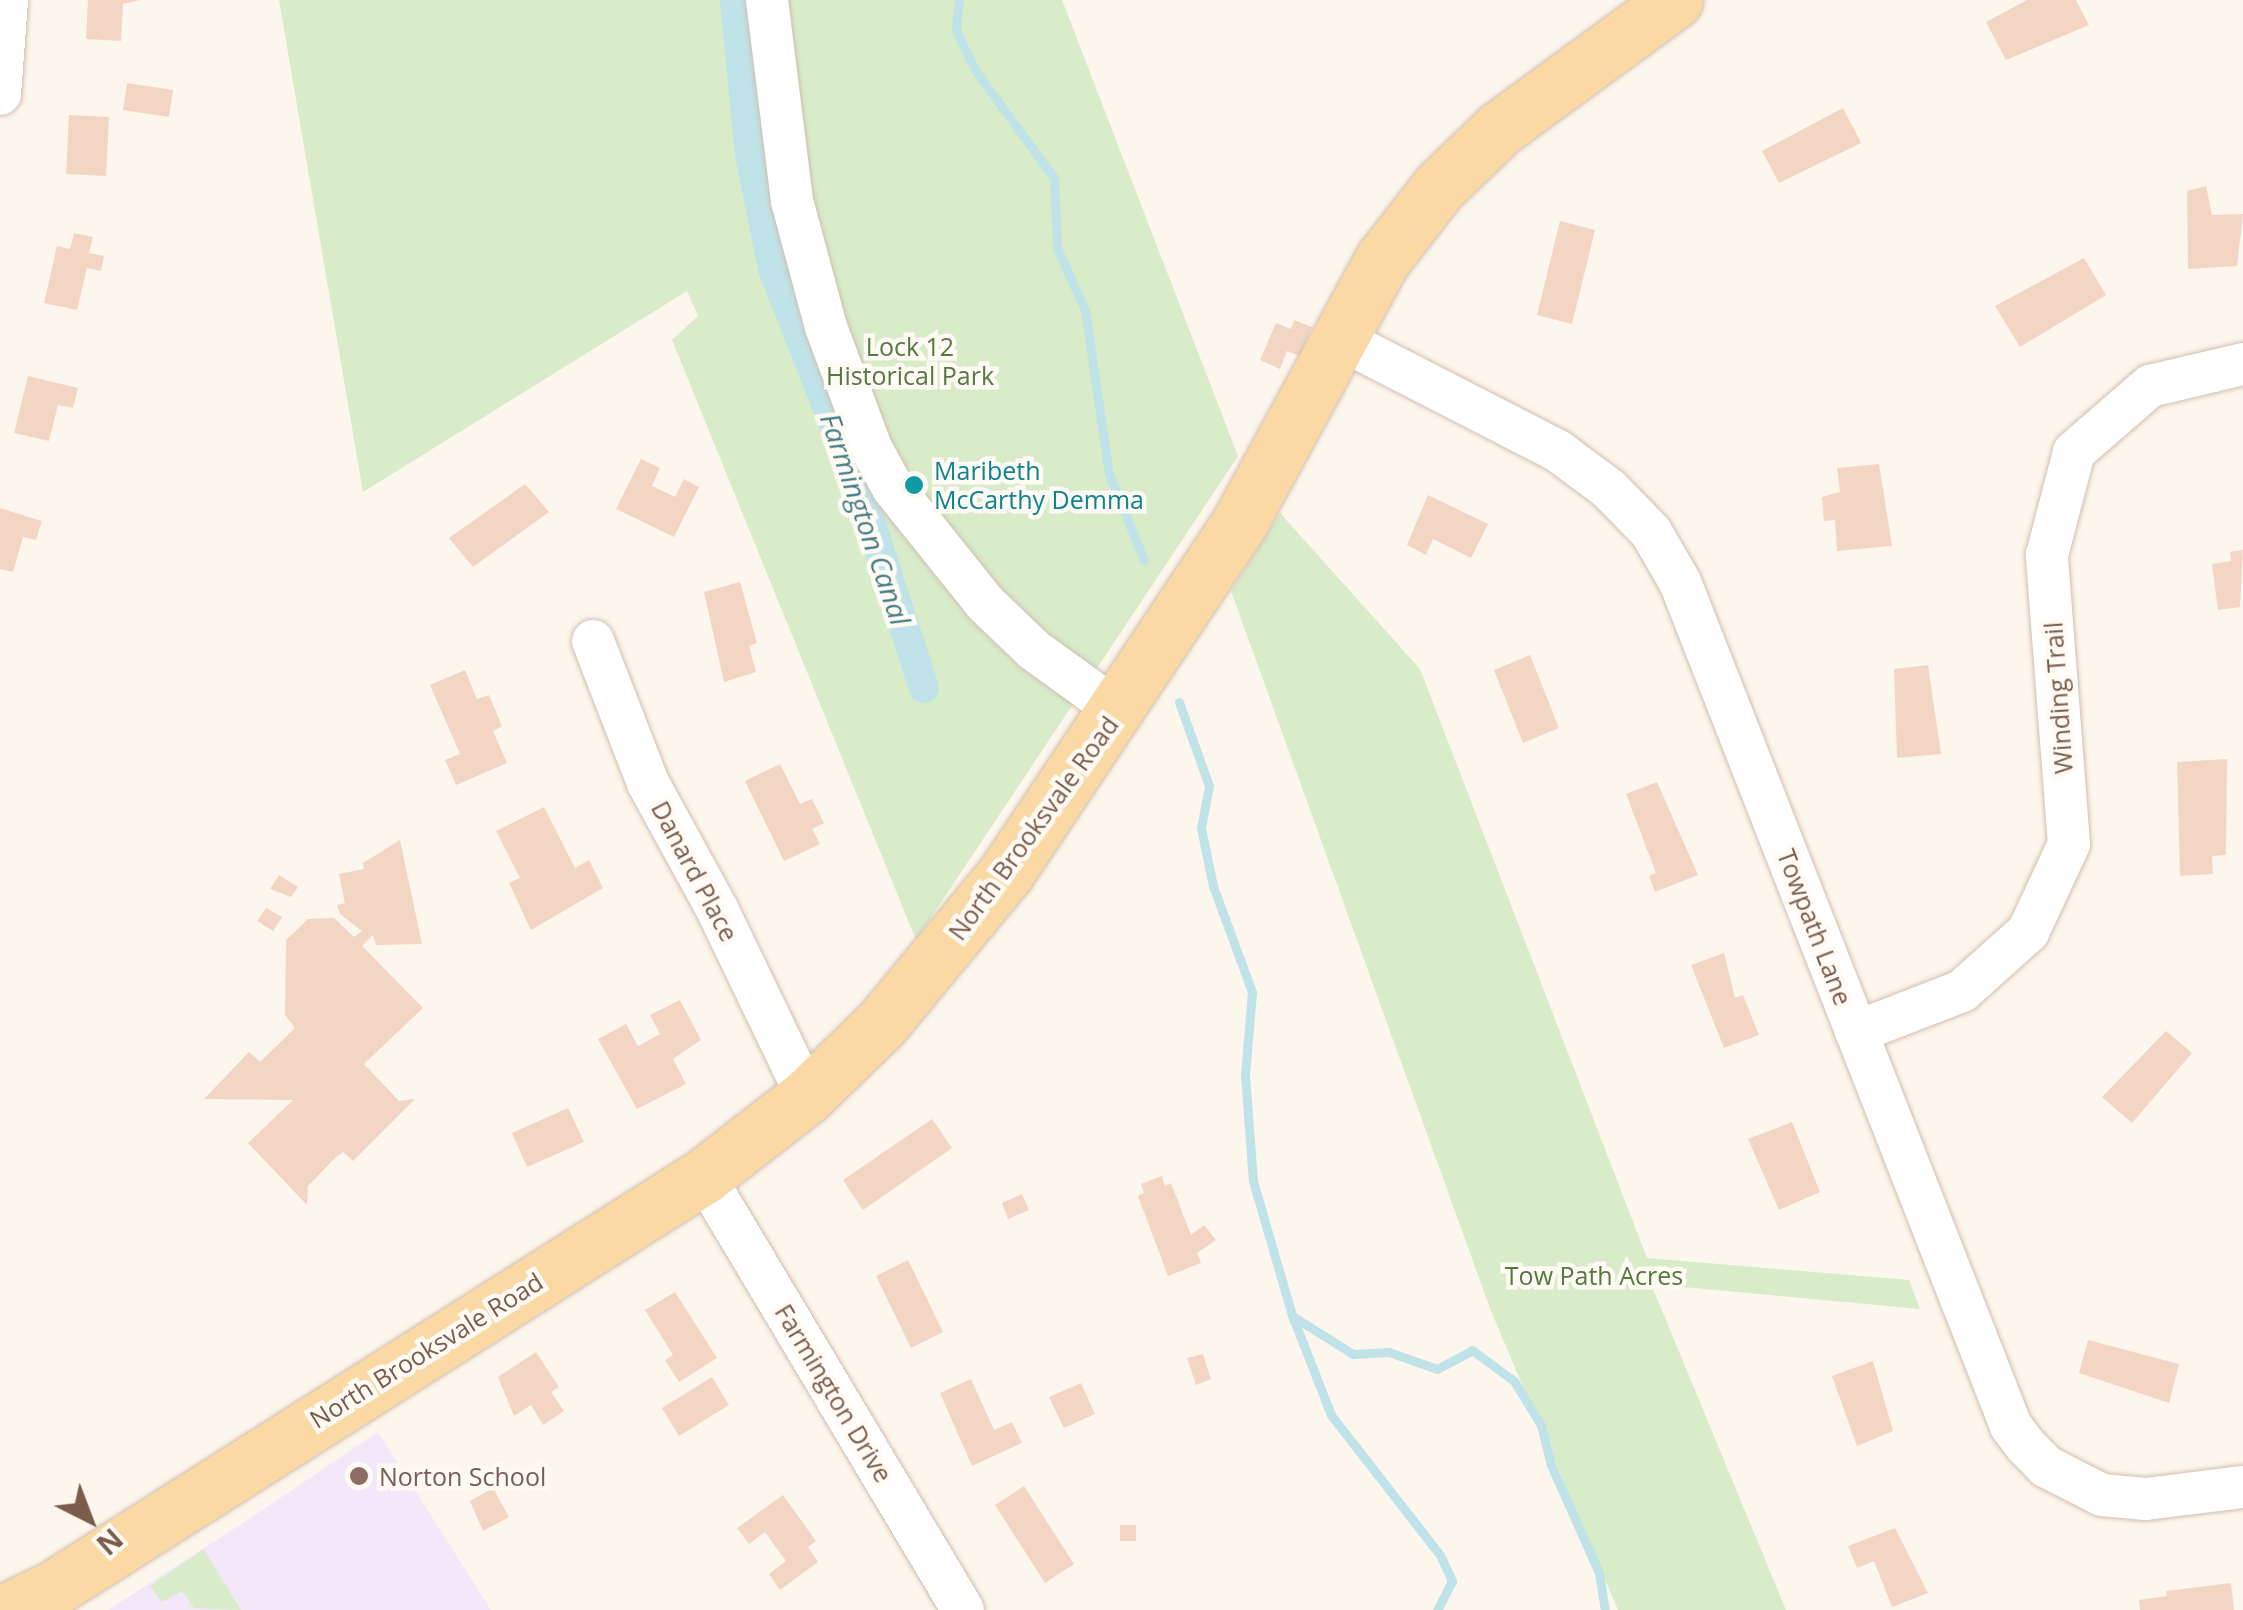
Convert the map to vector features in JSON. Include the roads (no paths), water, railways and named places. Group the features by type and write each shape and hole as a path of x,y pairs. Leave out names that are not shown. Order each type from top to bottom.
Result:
{"main road":[{"name":"North Brooksvale Road","path":"9,1610 54,1588 704,1176 807,1096 942,954 1006,874 1241,520 1383,259 1438,187 1499,129 1675,0"}],"street":[{"path":"1,82 8,0"},
{"path":"768,0 792,202 826,326 871,448 893,488 986,604 1034,650 1117,710"},
{"name":"Towpath Lane","path":"1342,340 1558,452 1609,489 1651,532 1680,582 2011,1426 2027,1447 2048,1467 2102,1495 2146,1499 2243,1487"},
{"name":"Winding Trail","path":"1856,1032 1962,991 2028,932 2069,844 2048,555 2074,452 2150,386 2243,364"},
{"name":"Danard Place","path":"593,641 648,783 718,909 807,1096"},
{"name":"Farmington Drive","path":"704,1176 964,1610"}],"waterway":[{"name":"Farmington Canal","path":"735,0 750,155 773,269 860,490 924,688"},
{"path":"959,0 956,31 975,70 1054,178 1057,248 1085,310 1109,474 1144,560"},
{"path":"1179,702 1209,786 1201,828 1213,886 1252,992 1245,1075 1253,1181 1292,1315 1331,1415 1440,1555 1452,1581 1437,1610"},
{"path":"1294,1317 1353,1354 1389,1352 1437,1369 1472,1350 1514,1381 1541,1425 1551,1465 1599,1573 1605,1610"}],"place":[{"name":"Maribeth McCarthy Demma","path":"914,485"},
{"name":"Norton School","path":"359,1476"}],"park label":[{"name":"Lock 12 Historical Park","path":"910,362"},
{"name":"Tow Path Acres","path":"1594,1275"}]}
